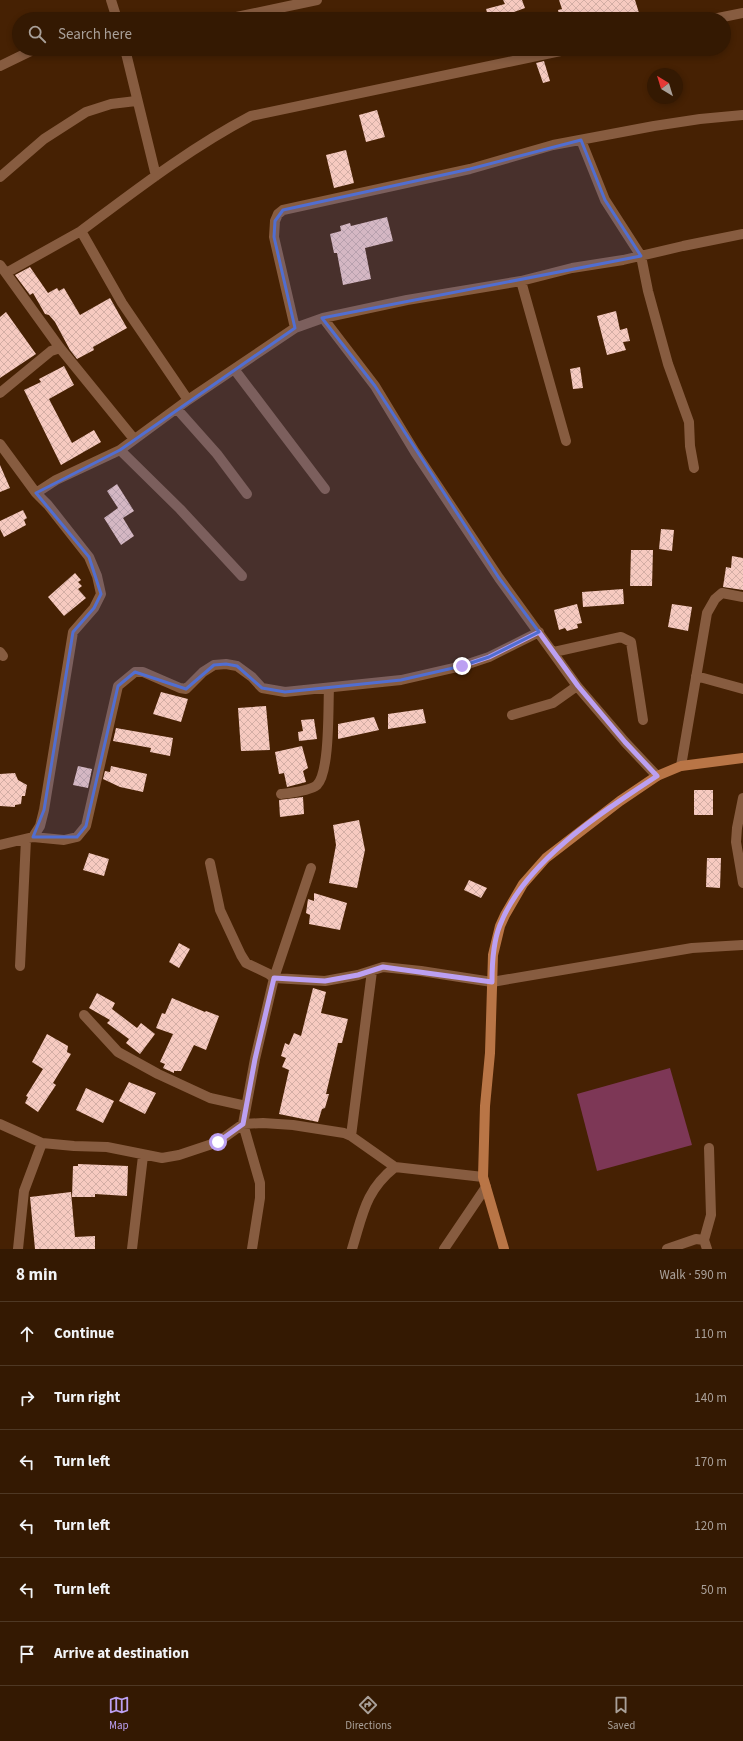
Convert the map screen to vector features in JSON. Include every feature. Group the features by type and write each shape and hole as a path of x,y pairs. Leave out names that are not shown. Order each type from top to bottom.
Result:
{"street":[{"path":"111,0 115,12"},
{"path":"261,12 317,0"},
{"path":"731,15 743,13"},
{"path":"0,66 21,56"},
{"path":"126,56 136,101 156,176"},
{"path":"6,273 81,231 156,176 212,138 251,116 537,56"},
{"path":"0,177 44,139 86,112 111,104 136,101"},
{"path":"295,328 274,237 275,221 278,214 283,210 470,169 553,145 700,119 743,115"},
{"path":"581,140 605,200 641,256 652,306 668,364 676,381 689,422 690,446 694,468"},
{"path":"81,231 122,303 188,400"},
{"path":"36,493 56,480 120,450 188,400 295,328 323,318 429,295 521,281 572,268 606,264 743,234"},
{"path":"0,264 60,348 134,439"},
{"path":"521,281 566,441"},
{"path":"323,318 375,386 415,452 499,578 578,686 625,742 657,776"},
{"path":"0,393 51,351 60,348"},
{"path":"234,369 326,489"},
{"path":"177,409 217,454 247,494"},
{"path":"0,444 36,493 48,505 89,557 97,576 100,594 94,608 73,632 44,810 40,826 29,838 20,966"},
{"path":"120,450 180,509 242,576"},
{"path":"681,766 707,613 710,605 722,594 743,597"},
{"path":"0,845 29,838 64,840 77,837 86,826 118,686 135,672 143,672 180,688 186,689 203,672 214,665 226,664 237,666 252,677 262,688 285,692 329,688 401,680 462,666 489,657 539,632"},
{"path":"554,652 620,637 631,642 643,720"},
{"path":"696,676 743,689"},
{"path":"512,715 552,703 578,686"},
{"path":"281,794 298,792 316,785 322,776 327,742 329,688"},
{"path":"504,1249 485,1182 485,1106 490,1053 493,955 500,926 523,884 546,858 620,800 657,776 681,766 743,758"},
{"path":"743,798 737,828 736,842 743,883"},
{"path":"210,863 220,910 241,955 246,962 274,978 325,981 358,975 383,967 492,982 692,948 743,945"},
{"path":"252,1249 260,1198 260,1182 243,1124 255,1059 274,978 311,868"},
{"path":"351,1136 372,971"},
{"path":"84,1015 118,1052 158,1074 210,1098 246,1106"},
{"path":"0,1124 42,1143 107,1147 143,1156 162,1158 179,1155 218,1142 243,1124 263,1123 293,1125 344,1133 351,1136 395,1167 485,1182"},
{"path":"18,1249 24,1190 42,1143"},
{"path":"667,1249 696,1238 706,1244 711,1215 709,1148"},
{"path":"132,1249 143,1156"},
{"path":"352,1249 364,1209 374,1188 384,1176 395,1167"},
{"path":"444,1249 485,1182"}],"highlighted area":[{"path":"581,140 605,200 641,256 322,318 375,386 499,578 539,632 489,657 462,666 401,680 285,692 262,688 237,666 226,664 214,665 186,689 135,672 118,686 86,826 77,837 33,837 44,810 73,632 94,608 101,594 89,557 36,493 120,450 295,328 274,237 275,221 283,210 470,169"}],"shaded area":[{"path":"670,1068 692,1145 597,1171 577,1094"}],"building":[{"path":"503,0 522,0 525,8 514,12 487,12 486,9 505,4"},
{"path":"559,0 635,0 639,12 558,12 558,10 562,9"},
{"path":"544,61 550,81 543,83 536,63"},
{"path":"377,110 385,137 366,142 359,115"},
{"path":"346,150 354,183 334,188 326,155"},
{"path":"387,217 393,241 365,248 371,279 343,285 337,253 334,253 330,234 341,231 340,226 350,223 351,226"},
{"path":"30,267 48,293 57,288 59,291 64,288 80,315 110,298 127,328 93,347 94,350 77,359 70,350 55,322 49,315 45,314 33,293 30,295 15,275"},
{"path":"616,311 620,330 627,328 630,341 623,342 626,350 607,355 597,316"},
{"path":"6,312 36,354 0,378 0,317"},
{"path":"64,366 74,385 49,399 72,443 94,430 101,442 61,465 24,390 41,382 39,379"},
{"path":"580,367 583,388 573,389 570,369"},
{"path":"0,465 10,488 0,492"},
{"path":"117,484 134,511 123,518 134,536 121,545 104,518 118,508 107,491"},
{"path":"23,510 27,518 24,520 26,525 4,537 0,529 0,521"},
{"path":"661,529 674,530 672,551 659,549"},
{"path":"631,550 653,550 652,586 630,586"},
{"path":"732,556 743,558 743,590 723,587 726,567 731,568"},
{"path":"75,573 81,580 78,582 82,586 78,589 86,598 64,616 48,597"},
{"path":"623,589 624,604 583,607 582,592"},
{"path":"577,604 582,623 577,624 578,628 567,631 565,628 559,630 554,610"},
{"path":"672,604 692,607 688,631 668,627"},
{"path":"161,692 188,699 181,722 153,714"},
{"path":"266,706 270,750 241,751 238,708"},
{"path":"423,709 426,723 388,729 388,714"},
{"path":"374,717 379,730 338,739 338,724"},
{"path":"314,719 317,739 299,741 298,732 303,731 301,720"},
{"path":"116,728 173,738 170,756 150,752 151,748 113,741"},
{"path":"302,746 308,768 303,771 306,782 287,787 284,773 279,774 275,752"},
{"path":"78,766 92,769 88,788 73,785"},
{"path":"111,766 147,774 143,792 120,787 103,779 105,771 110,772"},
{"path":"15,773 18,780 27,785 25,796 22,796 21,804 15,805 15,807 0,806 0,774"},
{"path":"694,790 713,790 713,815 694,815"},
{"path":"303,797 304,814 280,817 279,800"},
{"path":"359,820 365,850 357,888 329,883 336,845 333,825"},
{"path":"89,853 109,859 104,876 83,870"},
{"path":"707,858 721,858 720,888 706,887"},
{"path":"469,880 487,888 481,898 464,890"},
{"path":"314,893 347,903 340,930 309,924 310,915 306,913 308,899 314,901"},
{"path":"179,943 190,949 179,968 169,962"},
{"path":"313,988 326,992 321,1013 348,1019 342,1043 338,1043 326,1094 329,1094 325,1108 322,1109 318,1122 279,1114 289,1070 282,1067 286,1058 281,1056 285,1043 289,1045 294,1033 301,1036"},
{"path":"97,993 115,1003 112,1009 137,1028 141,1023 155,1034 140,1054 126,1043 129,1039 107,1023 110,1020 89,1008"},
{"path":"172,998 205,1012 206,1011 219,1016 206,1050 194,1045 181,1071 174,1071 174,1073 163,1068 165,1064 160,1062 173,1034 156,1028 162,1013 165,1014"},
{"path":"47,1034 68,1046 67,1052 71,1054 53,1083 56,1085 38,1112 25,1103 28,1097 26,1096 43,1069 32,1062"},
{"path":"129,1082 156,1093 145,1114 119,1101"},
{"path":"86,1088 114,1101 103,1123 76,1110"},
{"path":"78,1164 128,1166 127,1196 95,1194 95,1197 72,1197 73,1166 78,1166"},
{"path":"71,1192 75,1237 95,1236 95,1249 35,1249 30,1197"}],"route":[{"path":"218,1142 243,1124 255,1059 274,978 325,981 358,975 383,967 421,971 492,982 493,955 500,926 523,884 535,869 546,858 620,800 657,776 625,742 578,686 539,632 489,657 462,666"}]}
